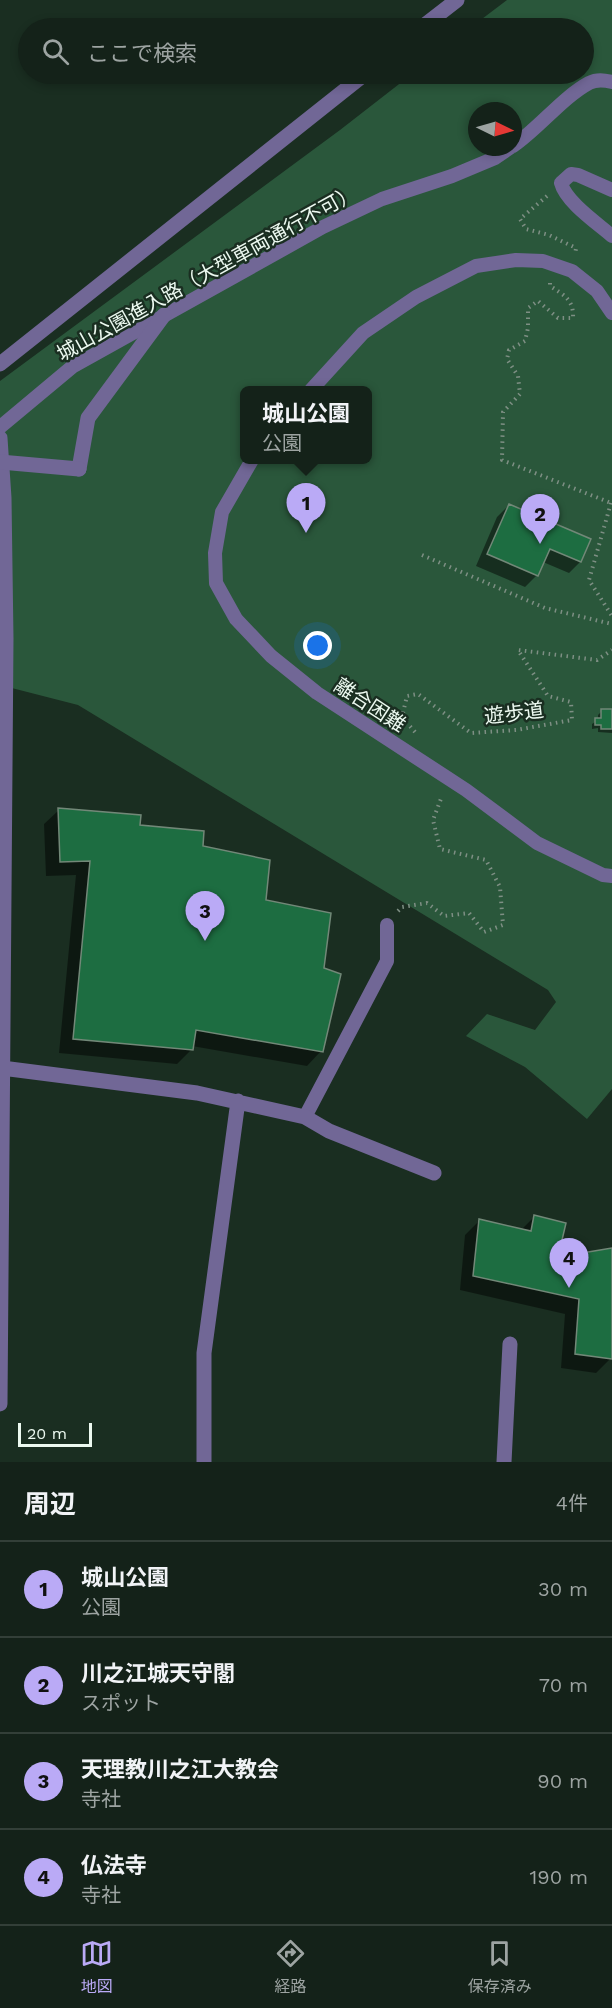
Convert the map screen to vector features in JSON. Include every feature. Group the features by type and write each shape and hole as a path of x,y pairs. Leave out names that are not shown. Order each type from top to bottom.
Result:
{"street":[{"path":"434,18 457,0"},
{"path":"0,364 352,84"},
{"path":"0,462 79,469 88,418 165,315"},
{"path":"0,438 4,498 6,638 0,1404"},
{"path":"2,1068 197,1093 305,1117 329,1131 434,1173"},
{"path":"204,1462 204,1353 238,1101"},
{"path":"504,1462 510,1344"}],"lane":[{"name":"城山公園進入路（大型車両通行不可）","path":"594,81 612,82"},
{"name":"城山公園進入路（大型車両通行不可）","path":"522,140 588,84"},
{"name":"城山公園進入路（大型車両通行不可）","path":"0,427 72,367 322,227 381,199 452,176 498,156"},
{"path":"612,190 571,174 561,183 562,189 576,204 612,236"},
{"path":"315,386 363,333 416,297 476,266 516,260 543,261 572,271 597,291 612,313"},
{"name":"離合困難","path":"249,464 222,512 215,554 216,583 236,619 271,656 317,693 466,790 537,843 603,875 612,876"},
{"path":"305,1117 387,962 387,925"}],"path":[{"path":"561,183 520,219 526,229 549,235 576,248 572,271 567,278 560,274 550,277 550,286 564,295 573,308 573,318 558,318 538,301 528,308 528,328 525,341 509,350 507,359 518,376 520,394 503,412 502,460 612,503 589,580 612,616"},
{"path":"422,555 545,608 612,624"},
{"name":"遊歩道","path":"416,733 402,717 407,696 418,694 471,733 516,730 572,720 571,702 548,696 518,650 597,660 612,650"},
{"path":"387,925 402,907 427,903 444,916 469,913 484,932 503,925 500,887 486,860 440,849 433,820 441,797 466,790"}],"green space":[{"path":"507,0 612,0 612,1089 587,1119 525,1067 466,1036 487,1014 535,1030 556,1002 548,990 78,705 0,685 0,381 399,84 594,84 594,18 483,18"}],"building":[{"path":"509,504 591,539 581,562 550,549 538,576 487,554"},
{"path":"601,709 612,709 612,729 601,729 601,725 595,725 595,718 601,718"},
{"path":"58,808 141,815 140,825 204,831 203,846 270,860 266,900 331,913 324,968 341,974 323,1052 196,1030 193,1050 73,1039 90,861 60,862"},
{"path":"534,1215 566,1223 558,1257 612,1248 612,1359 575,1354 579,1299 473,1276 479,1219 531,1231"}],"place":[{"name":"城山公園","path":"306,533"},
{"name":"川之江城天守閣","path":"540,544"},
{"name":"天理教川之江大教会","path":"205,941"},
{"name":"仏法寺","path":"569,1288"}]}
